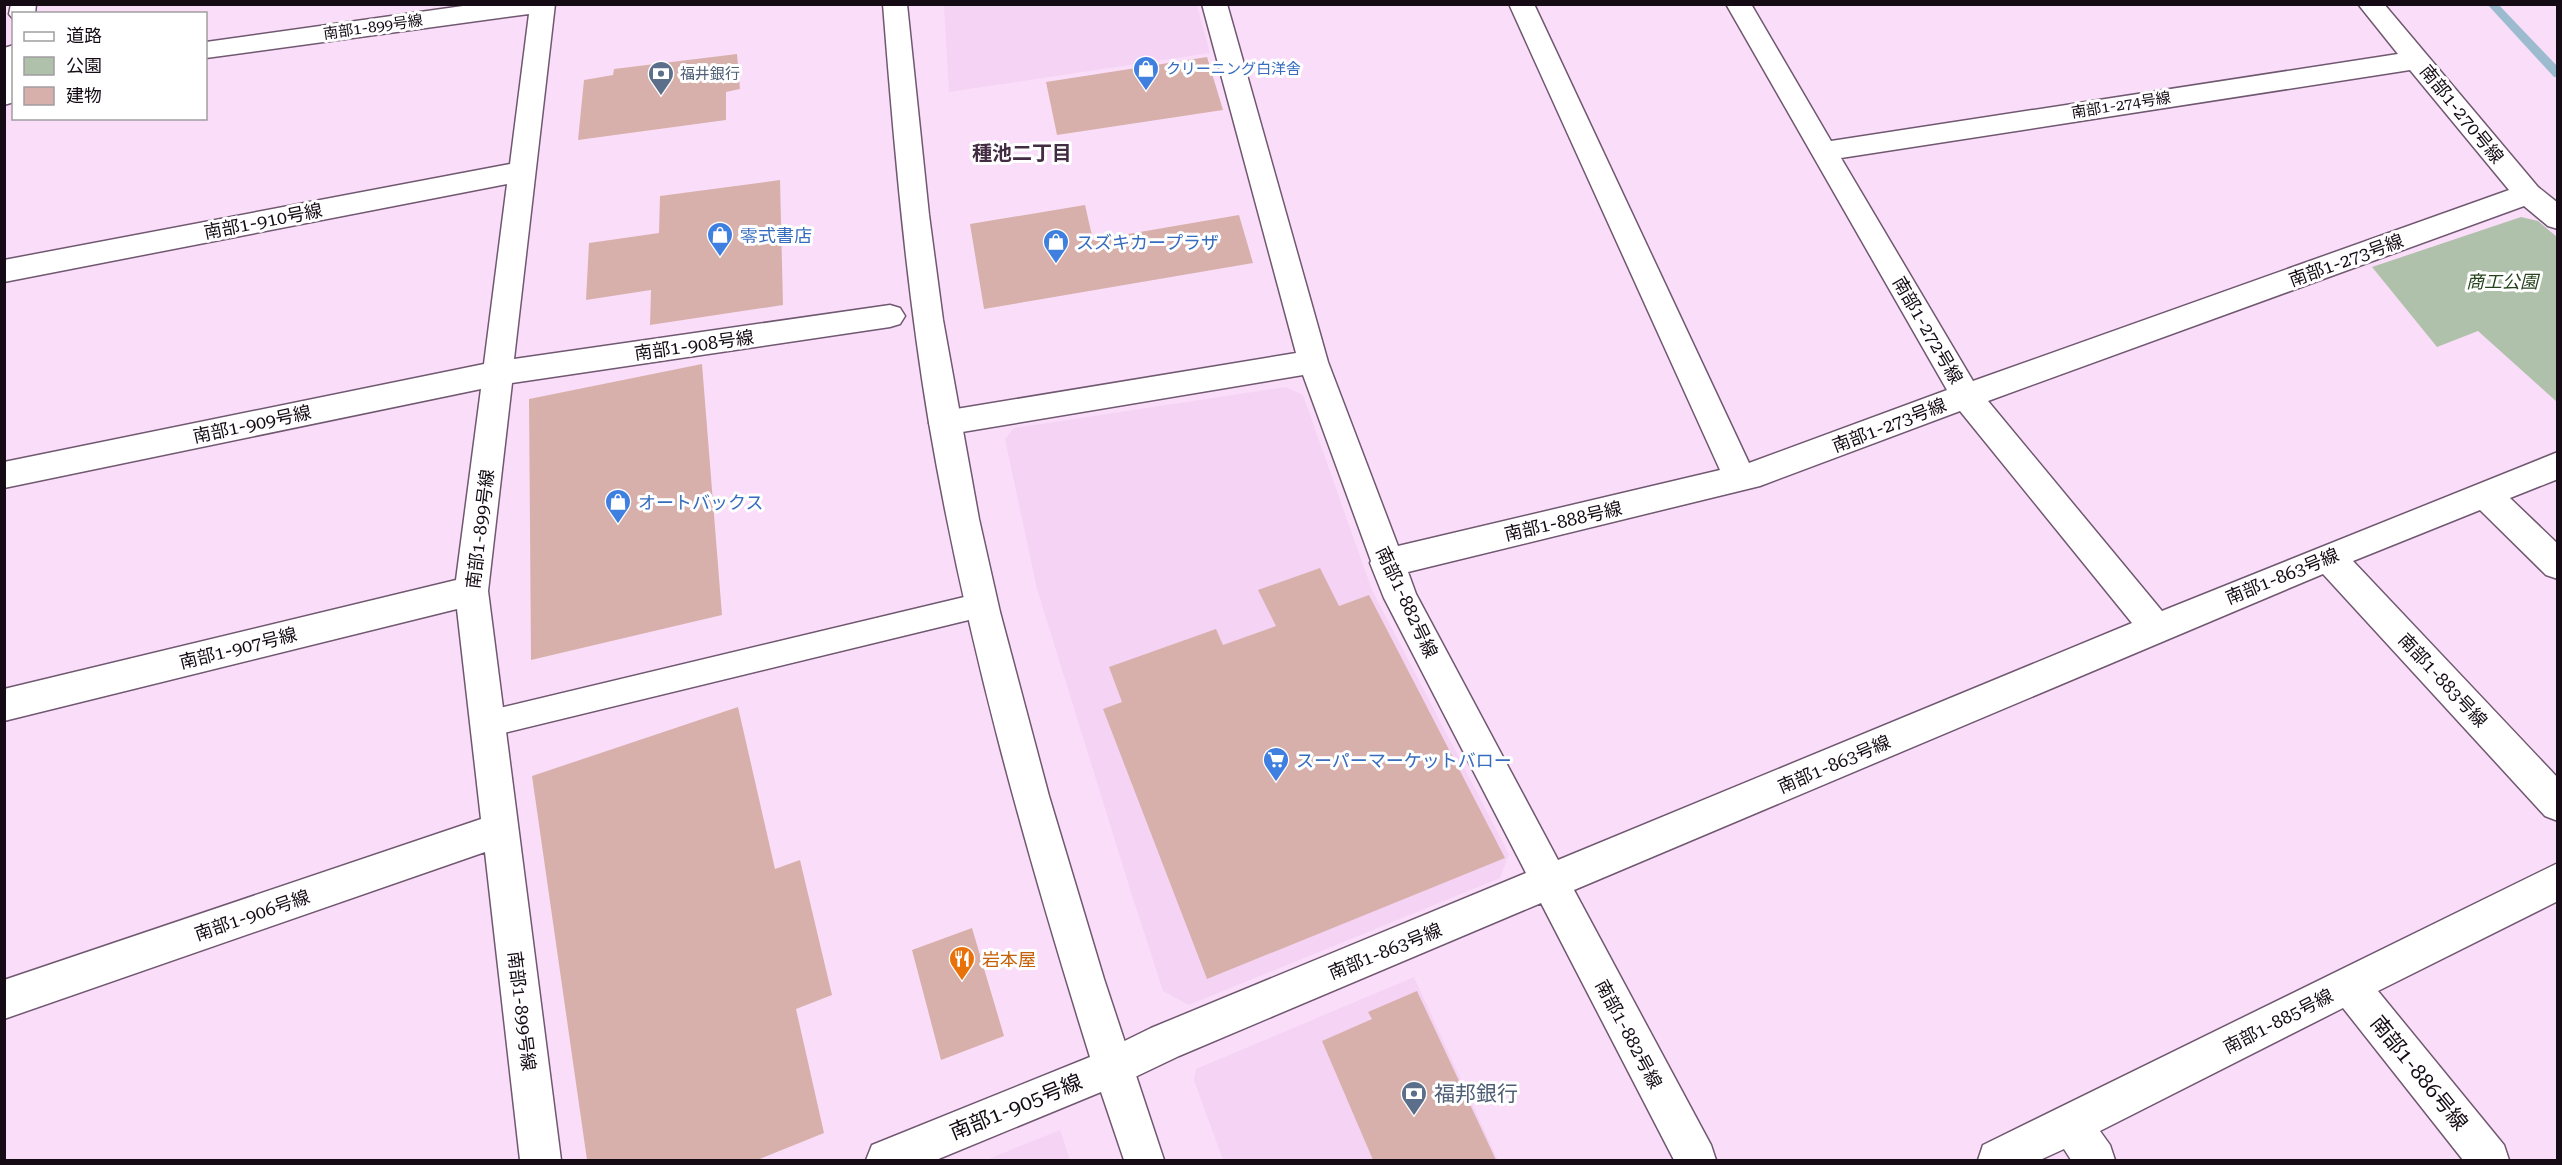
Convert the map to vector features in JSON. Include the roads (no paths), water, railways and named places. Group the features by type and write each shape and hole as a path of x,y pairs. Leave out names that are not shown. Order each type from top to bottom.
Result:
{"street":[{"name":"南部1-899号線","path":"207,50 542,4 471,591 541,1161"},
{"path":"895,4 917,238 944,423 981,605 1088,995 1144,1161"},
{"name":"南部1-882号線","path":"1214,4 1313,362 1386,563 1401,598 1696,1161"},
{"path":"1521,4 1740,478"},
{"name":"南部1-272号線","path":"1738,4 1966,396 2156,628"},
{"name":"南部1-270号線","path":"2370,4 2528,194 2558,219"},
{"name":"南部1-274号線","path":"1825,151 2417,60"},
{"name":"南部1-910号線","path":"4,271 522,171"},
{"name":"南部1-273号線","path":"1740,478 1760,473 1966,396 2528,194"},
{"name":"南部1-908号線","path":"499,373 890,316"},
{"path":"944,423 1313,362"},
{"name":"南部1-909号線","path":"4,475 499,373"},
{"name":"南部1-863号線","path":"1112,1068 1166,1042 2156,628 2558,465"},
{"name":"南部1-888号線","path":"1386,563 1740,478"},
{"path":"2486,495 2558,565"},
{"name":"南部1-883号線","path":"2328,557 2558,804"},
{"name":"南部1-907号線","path":"4,705 471,591"},
{"name":"南部1-906号線","path":"4,1000 499,830"},
{"name":"南部1-885号線","path":"1998,1161 2558,881"},
{"name":"南部1-886号線","path":"2349,985 2489,1161"},
{"name":"南部1-905号線","path":"887,1161 1112,1068"},
{"path":"2071,1124 2095,1161"}],"lane":[{"path":"487,724 981,605"}],"waterway":[{"path":"2492,4 2558,74"}],"place":[{"name":"クリーニング白洋舎","path":"1146,92"},
{"name":"福井銀行","path":"661,97"},
{"name":"零式書店","path":"720,258"},
{"name":"スズキカープラザ","path":"1056,265"},
{"name":"オートバックス","path":"618,525"},
{"name":"スーパーマーケットバロー","path":"1276,783"},
{"name":"岩本屋","path":"962,982"},
{"name":"福邦銀行","path":"1414,1117"}],"district":[{"name":"種池二丁目","path":"1022,153"}],"park label":[{"name":"商工公園","path":"2502,281"}]}
